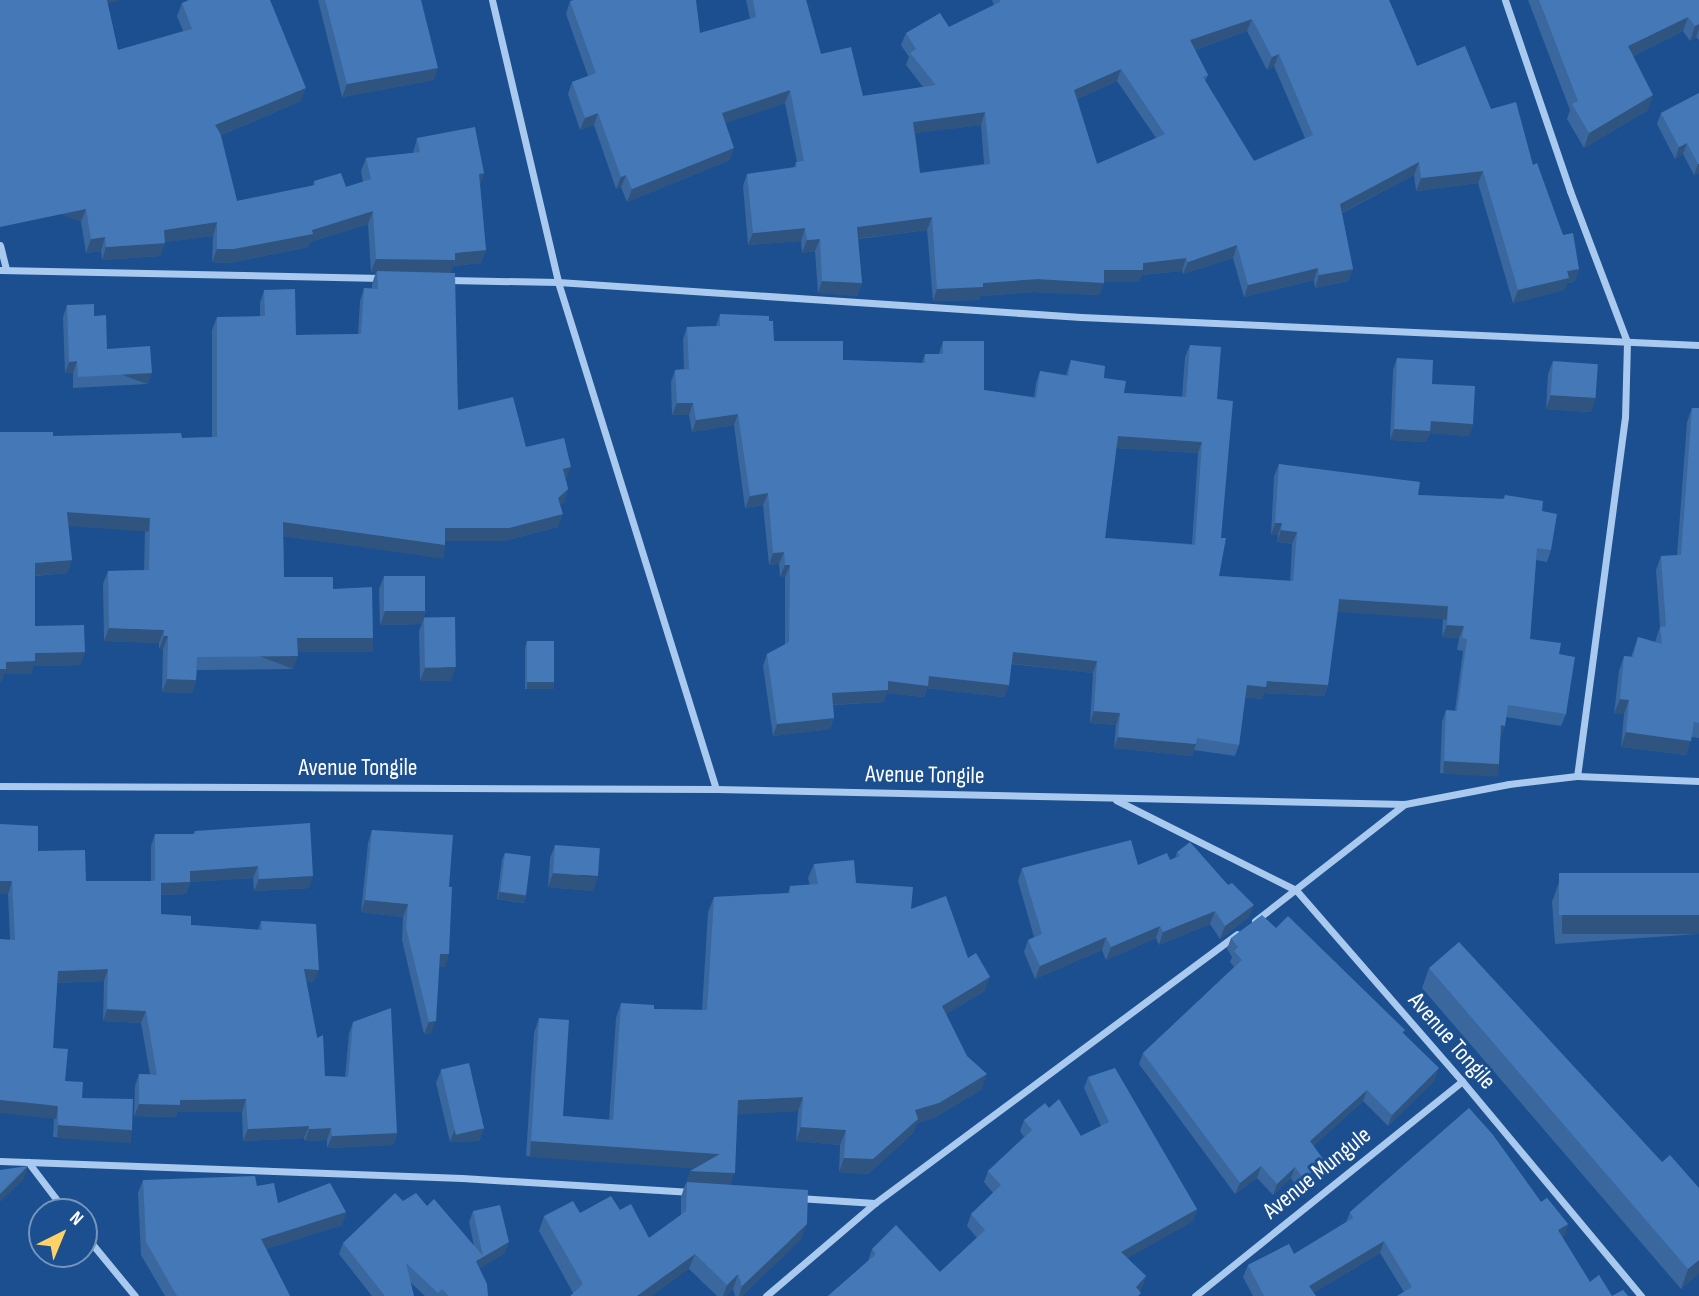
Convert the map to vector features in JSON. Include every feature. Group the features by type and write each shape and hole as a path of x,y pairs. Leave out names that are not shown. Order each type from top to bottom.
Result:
{"street":[{"path":"492,0 558,282 716,789"},
{"path":"1505,0 1570,191 1627,342 1625,417 1577,776"},
{"path":"0,245 3,269 392,278"},
{"path":"434,279 558,282 1081,317 1699,345"},
{"path":"1112,798 1405,804 1509,784 1577,776 1699,781"},
{"name":"Avenue Tongile","path":"0,786 716,789 1112,798 1296,890 1462,1081 1641,1296"},
{"path":"1251,923 1405,804"},
{"path":"766,1296 876,1203 1240,931"},
{"name":"Avenue Mungule","path":"1195,1296 1462,1081"},
{"path":"0,1161 461,1178 696,1192"},
{"path":"28,1162 55,1198"},
{"path":"793,1198 876,1203"},
{"path":"98,1251 135,1296"}],"building":[{"path":"0,0 107,0 118,50 192,29 182,3 189,0 270,0 306,88 215,125 220,133 237,201 315,185 314,181 341,173 346,187 371,179 366,158 420,152 417,138 475,127 484,173 479,174 486,250 455,253 455,260 376,259 373,211 312,230 313,234 234,249 217,249 217,222 164,230 165,243 106,247 105,237 91,239 86,209 0,227"},
{"path":"325,0 421,0 438,68 347,84"},
{"path":"696,0 700,33 756,17 753,0 806,0 821,54 851,47 863,96 936,85 910,53 916,49 906,33 940,13 949,27 1000,0 1389,0 1417,66 1465,46 1491,109 1516,102 1533,165 1537,163 1563,235 1573,233 1579,269 1567,271 1569,278 1518,290 1483,171 1421,178 1419,162 1340,204 1353,269 1319,275 1318,268 1248,285 1237,245 1188,262 1186,258 1143,263 1143,270 1104,270 1104,283 1038,279 983,283 983,287 937,289 932,217 857,227 862,283 822,281 820,239 807,240 805,228 753,233 747,174 797,167 796,162 804,161 790,90 722,113 734,148 632,189 626,175 621,177 598,113 585,118 572,82 596,73 570,1","holes":["1252,19 1272,57 1279,54 1313,135 1254,161 1203,77 1208,75 1190,40","1121,69 1165,134 1097,164 1074,90","985,112 990,164 920,173 913,122"]},
{"path":"1539,0 1699,0 1699,24 1695,26 1688,17 1628,46 1653,95 1589,133 1572,104 1578,101"},
{"path":"1699,93 1698,164 1687,143 1679,147 1661,113"},
{"path":"377,271 455,273 458,410 513,397 526,447 564,438 571,467 563,469 568,489 558,498 563,514 509,528 445,528 445,545 283,522 284,577 333,577 333,589 372,587 373,638 297,638 298,656 197,657 196,680 167,679 168,636 164,636 164,630 109,628 108,571 149,570 150,518 67,512 72,560 35,563 35,626 84,625 85,652 35,653 35,661 6,662 6,669 0,669 0,432 53,432 53,436 181,433 182,438 217,437 217,317 265,316 264,290 295,289 296,335 361,334 364,288 378,289"},
{"path":"94,304 94,316 106,315 107,349 150,346 152,373 78,377 77,361 69,362 67,305"},
{"path":"720,314 769,316 769,321 773,321 774,341 843,341 843,360 925,363 925,354 943,354 943,341 984,341 984,390 1036,398 1040,371 1068,376 1071,360 1105,366 1104,378 1126,381 1124,393 1186,397 1190,345 1221,347 1217,399 1233,401 1221,538 1226,538 1219,576 1293,581 1297,532 1281,530 1282,523 1275,523 1279,464 1420,482 1418,495 1504,499 1505,495 1543,501 1542,511 1557,514 1551,550 1537,548 1530,639 1561,643 1559,654 1575,657 1566,714 1508,705 1505,726 1501,725 1499,764 1444,761 1446,710 1457,711 1467,639 1462,638 1464,626 1447,625 1448,606 1339,599 1328,685 1267,681 1266,687 1247,685 1239,745 1197,738 1196,744 1118,737 1120,713 1094,711 1097,661 1013,652 1009,685 929,676 928,686 888,681 888,690 832,693 834,718 777,724 767,654 789,642 790,565 785,565 784,552 773,553 768,493 750,496 738,414 696,420 693,403 677,403 675,370 689,369 687,327 720,326","holes":["1118,436 1202,442 1195,545 1105,538"]},
{"path":"1397,358 1433,360 1432,384 1475,386 1473,424 1431,421 1430,431 1394,429"},
{"path":"1553,361 1598,364 1596,398 1551,395"},
{"path":"1692,408 1699,408 1699,723 1694,722 1691,741 1626,732 1629,700 1620,699 1624,656 1633,657 1638,637 1662,644 1660,627 1666,626 1661,556 1681,555"},
{"path":"384,576 425,576 425,611 384,611"},
{"path":"455,617 456,667 425,668 424,618"},
{"path":"527,641 554,641 554,682 527,682"},
{"path":"310,823 313,876 259,879 258,866 190,871 190,882 161,883 161,914 191,916 191,925 262,930 261,921 316,924 319,970 304,969 317,1038 323,1035 325,1076 348,1077 353,1022 391,1008 397,1133 332,1136 331,1128 309,1129 309,1126 248,1129 246,1099 180,1100 180,1105 139,1104 139,1074 157,1075 146,1011 107,1009 108,969 58,971 53,1048 68,1049 65,1081 83,1082 82,1098 133,1099 132,1130 58,1125 58,1106 0,1100 0,939 15,940 12,881 0,881 0,824 38,826 38,851 85,850 86,881 155,881 155,834 195,834 195,831"},
{"path":"372,830 453,835 449,887 452,887 449,954 440,954 436,1021 429,1022 406,928 408,904 365,900"},
{"path":"1131,840 1138,865 1167,853 1170,860 1180,856 1177,852 1190,842 1228,885 1232,883 1254,905 1225,926 1215,911 1163,932 1160,926 1111,947 1106,937 1040,966 1028,940 1042,934 1022,868"},
{"path":"555,845 600,848 598,876 553,873"},
{"path":"505,853 531,856 526,895 500,892"},
{"path":"854,860 856,883 913,887 911,909 946,896 968,958 976,953 990,977 942,1006 967,1056 987,1074 939,1103 915,1110 918,1119 873,1159 844,1158 846,1130 801,1127 803,1097 738,1100 735,1173 690,1171 720,1154 531,1141 539,1018 569,1020 563,1116 613,1120 621,1003 654,1005 654,1009 707,1010 714,897 790,893 790,886 818,884 814,864"},
{"path":"1559,873 1699,873 1699,915 1559,915"},
{"path":"1262,915 1276,928 1288,916 1405,1030 1402,1032 1439,1068 1392,1115 1367,1090 1310,1141 1326,1163 1303,1178 1295,1167 1277,1184 1261,1166 1240,1183 1143,1053 1242,960 1234,951 1238,947 1231,938"},
{"path":"1459,942 1662,1162 1670,1155 1699,1188 1699,1260 1688,1269 1429,968"},
{"path":"469,1063 484,1128 456,1135 441,1070"},
{"path":"1115,1068 1197,1209 1121,1252 1146,1276 1136,1287 1141,1293 1138,1296 828,1296 876,1254 872,1249 896,1225 940,1272 985,1230 971,1214 1001,1185 988,1171 1032,1130 1024,1120 1045,1103 1049,1108 1059,1099 1081,1136 1109,1122 1088,1077"},
{"path":"1469,1108 1493,1135 1541,1202 1547,1198 1568,1224 1558,1230 1590,1282 1599,1275 1612,1296 1397,1296 1412,1287 1384,1241 1309,1286 1316,1296 1264,1296 1248,1265 1289,1244 1294,1254 1353,1218 1350,1212"},
{"path":"28,1166 0,1194 0,1170"},
{"path":"255,1176 257,1186 274,1183 278,1203 330,1183 346,1212 261,1239 290,1296 177,1296 146,1242 143,1180"},
{"path":"687,1182 808,1190 807,1224 742,1286 738,1274 727,1285 695,1254 637,1296 570,1296 583,1284 544,1216 573,1201 580,1213 611,1196 620,1210 631,1204 649,1238 686,1211"},
{"path":"395,1193 403,1201 416,1193 427,1206 434,1199 483,1256 473,1211 500,1205 509,1242 476,1261 487,1284 488,1296 449,1296 442,1289 438,1293 406,1263 414,1296 385,1296 343,1243"},
{"path":"1623,1290 1628,1296 1612,1296"}]}
